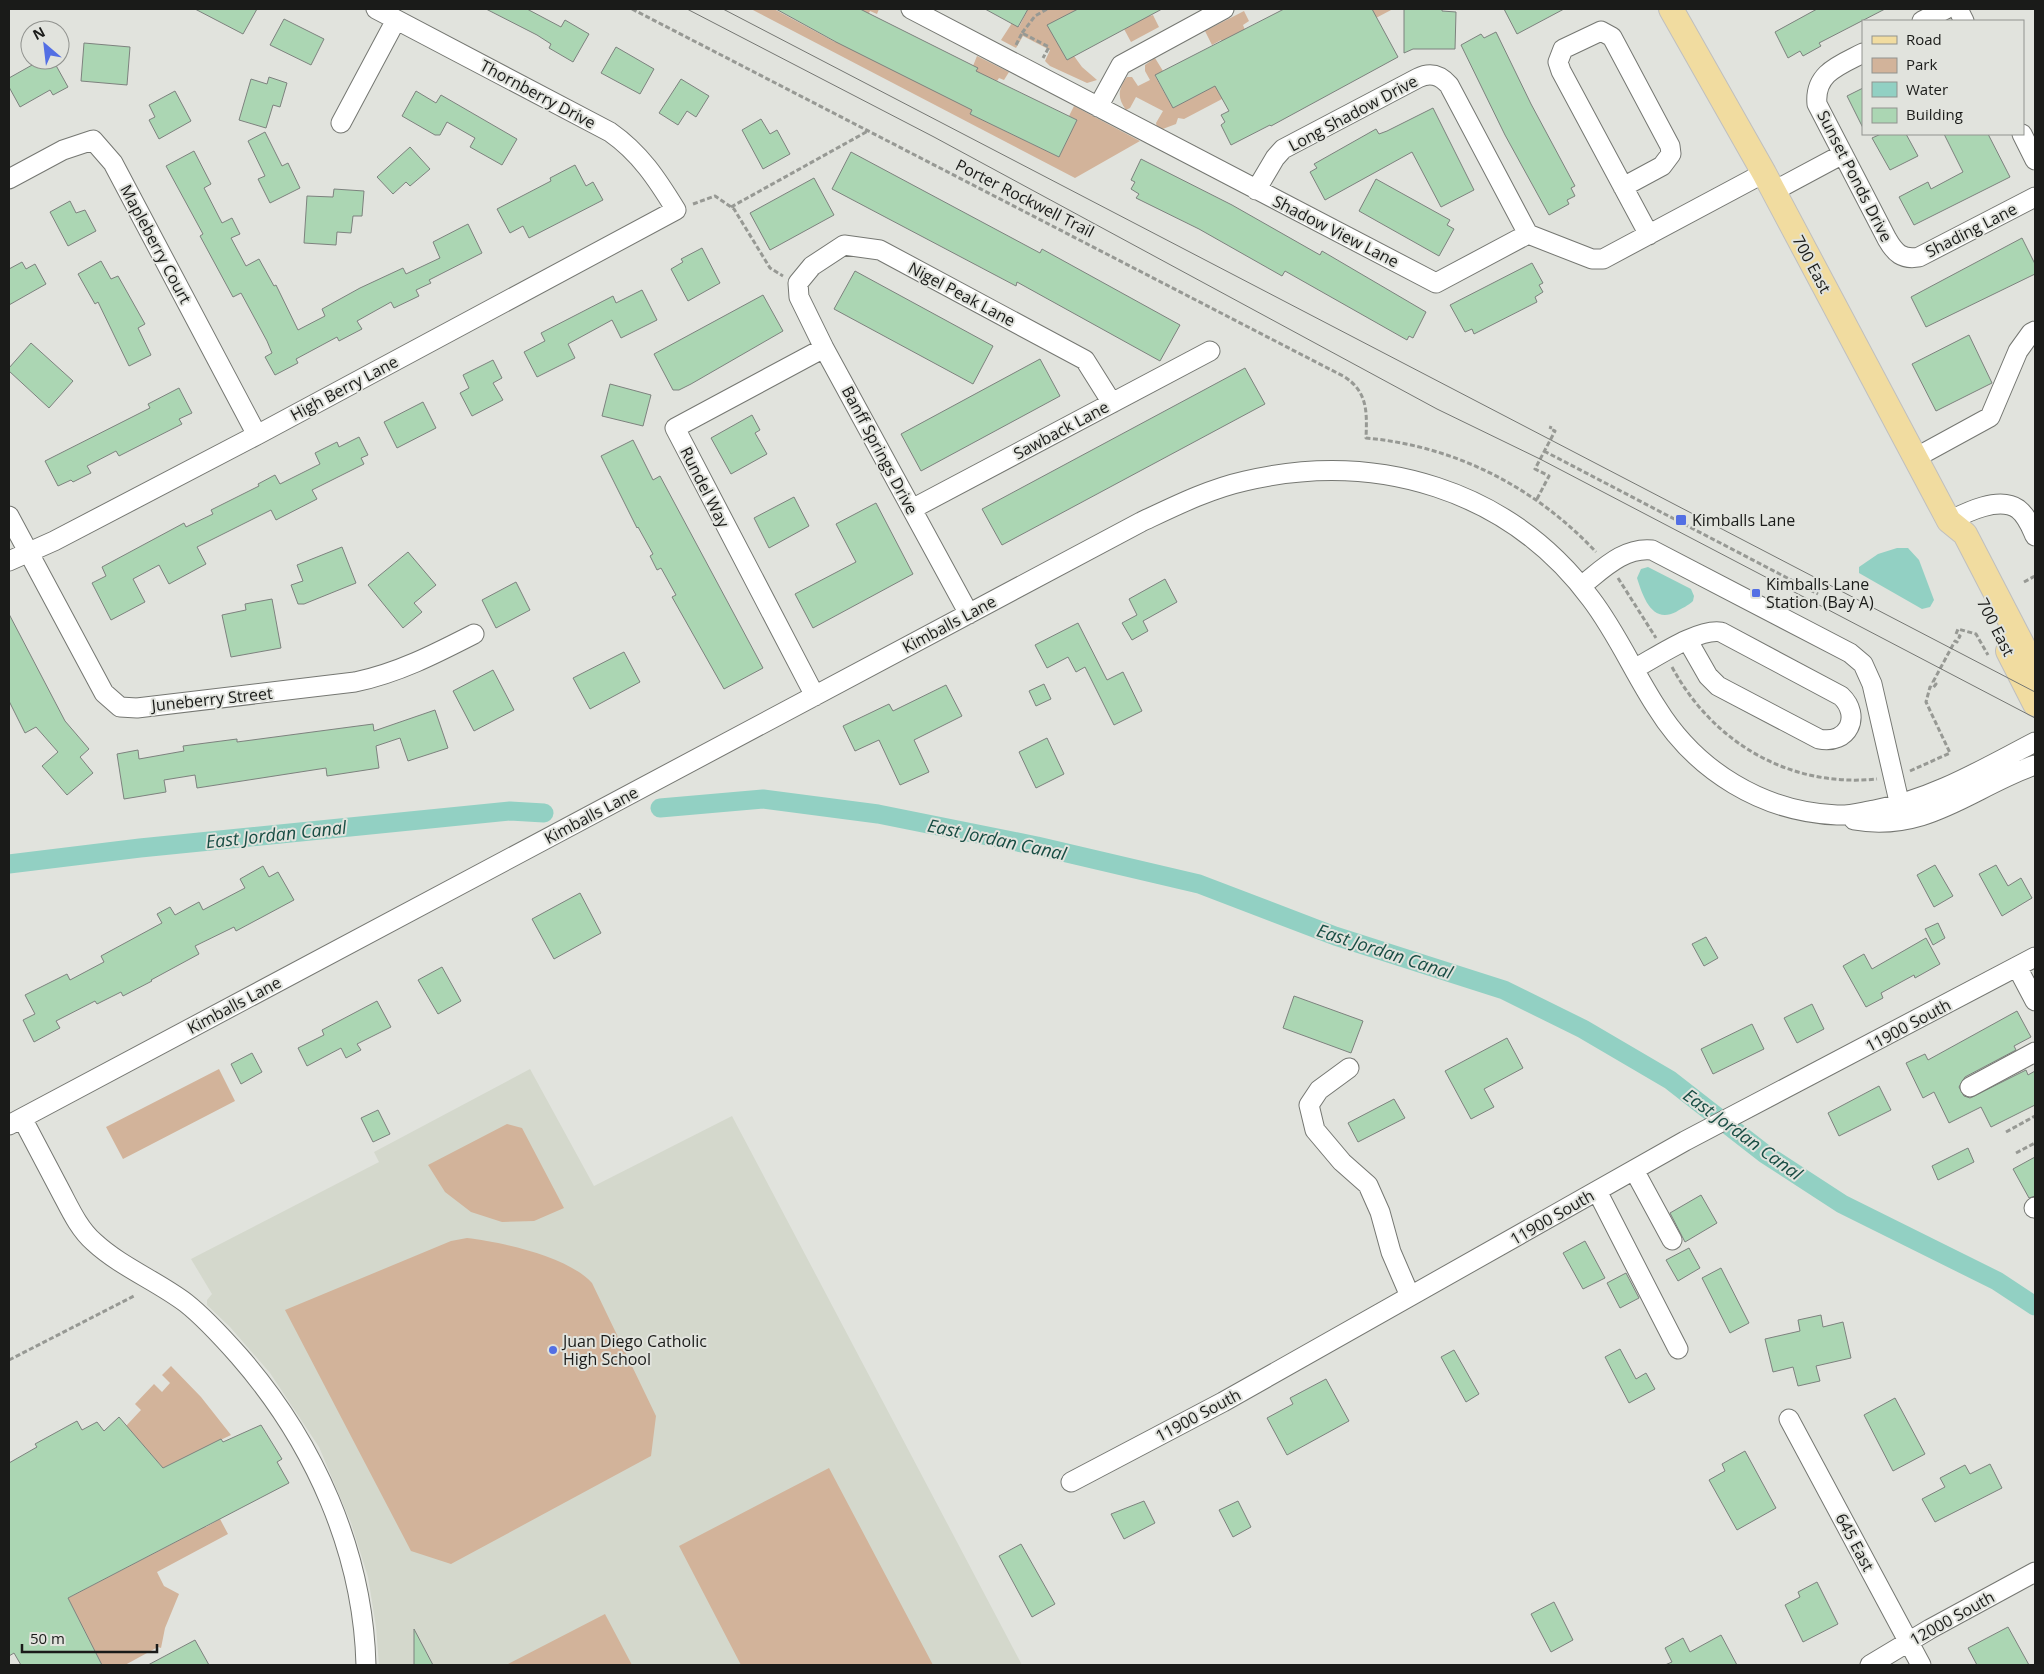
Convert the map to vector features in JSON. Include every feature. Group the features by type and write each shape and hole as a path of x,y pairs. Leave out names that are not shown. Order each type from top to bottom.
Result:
{"main road":[{"name":"700 East","path":"1671,9 1769,182 1949,521 1952,540 2035,704"},
{"name":"700 East","path":"1949,521 1965,534 2035,669"}],"street":[{"name":"Thornberry Drive","path":"376,9 610,132 641,157 655,174 676,210"},
{"name":"Shadow View Lane","path":"911,9 1436,283 1528,234"},
{"path":"1098,107 1122,65 1224,9"},
{"path":"1924,20 1946,9"},
{"path":"341,124 396,20"},
{"path":"1623,186 1662,166 1671,154 1670,146 1612,37 1601,31 1563,49 1559,55 1558,62 1561,71 1649,235"},
{"name":"Sunset Ponds Drive","path":"1862,54 1830,70 1822,79 1817,91 1817,104 1890,245 1898,255 1905,257"},
{"name":"Long Shadow Drive","path":"1256,190 1275,158 1283,149 1418,78 1432,75 1441,77 1449,85 1528,234"},
{"path":"2022,135 2035,160"},
{"name":"Mapleberry Court","path":"9,179 78,144 93,140 104,151 113,163 257,435"},
{"path":"1528,234 1592,259 1603,259 1649,235 1769,182 1842,154"},
{"name":"Shading Lane","path":"1905,257 1919,257 2035,197"},
{"name":"High Berry Lane","path":"9,561 257,435 676,210"},
{"name":"Nigel Peak Lane","path":"798,283 812,266 844,245 880,250 1085,360 1112,403"},
{"name":"Banff Springs Drive","path":"798,283 799,297 824,348 969,614"},
{"path":"1915,458 1990,417 2018,351 2031,333 2035,331"},
{"name":"Rundel Way","path":"815,696 675,428 824,348"},
{"name":"Sawback Lane","path":"912,509 1210,351"},
{"name":"Kimballs Lane","path":"15,1122 1141,522 1194,498 1253,479 1326,470 1374,472 1405,477 1447,490 1504,519 1539,544 1581,586 1605,618 1658,711 1673,731 1720,777 1735,786 1768,800 1839,815 1886,808 1928,795 1969,777 2035,742"},
{"path":"1949,521 1976,510 2006,505 2023,514 2035,536"},
{"name":"Juneberry Street","path":"9,516 104,693 120,707 137,708 355,682 382,676 413,665 474,634"},
{"path":"1581,586 1622,555 1636,550 1652,550 1850,653 1863,664 1872,684 1898,797"},
{"path":"1634,669 1688,641 1707,632 1721,632 1841,696 1850,709 1850,724 1841,736 1827,740 1819,739 1718,686 1708,676 1688,641"},
{"name":"Kimballs Lane","path":"1839,815 1898,797 1937,781 2035,729"},
{"path":"1839,815 1880,823 1907,820 1955,805 2035,765"},
{"name":"11900 South","path":"1071,1482 1223,1402 1634,1170 2035,957"},
{"path":"2017,967 2035,1001"},
{"path":"1970,1087 2035,1052"},
{"path":"1349,1068 1318,1090 1309,1105 1316,1130 1342,1162 1368,1186 1380,1212 1391,1252 1410,1296"},
{"path":"15,1122 76,1219 93,1242 122,1263 186,1303 220,1335 268,1392 308,1453 333,1509 347,1549 365,1627 366,1665"},
{"path":"1634,1170 1672,1240"},
{"path":"1598,1191 1678,1349"},
{"name":"645 East","path":"1789,1419 1921,1665"},
{"name":"12000 South","path":"1870,1665 2035,1572"}],"path":[{"name":"Porter Rockwell Trail","path":"632,9 1350,381 1362,393 1366,402 1366,438 1410,444 1442,453 1499,476 1537,499 1549,476 1535,469 1544,451"},
{"path":"1013,50 1035,16 1048,9"},
{"path":"1022,34 1049,47 1042,60 1043,64"},
{"path":"731,207 868,131"},
{"path":"676,210 715,196 734,209 770,268 798,283"},
{"path":"1551,426 1550,428 1555,431 1544,451 1818,594"},
{"path":"2024,582 2035,576"},
{"path":"1950,753 1926,702 1930,687 1933,688 1936,684 1933,682 1955,641 1957,642 1960,636 1956,634 1958,629 1976,634 1987,655 1996,659"},
{"path":"2006,1132 2035,1116"},
{"path":"2016,1153 2035,1143"},
{"path":"9,1360 134,1296"}],"shaded area":[{"name":"Juan Diego Catholic High School","path":"530,1069 594,1186 732,1116 1022,1665 379,1665 376,1627 368,1577 351,1523 319,1447 270,1373 230,1327 207,1305 207,1300 212,1294 191,1259 379,1162 374,1152"}],"green space":[{"path":"751,9 774,9 835,42 853,9 879,9 877,14 870,11 851,49 960,103 977,68 973,66 977,56 1009,72 1004,80 999,78 997,81 988,77 970,114 1059,157 1077,120 1069,116 1074,106 1140,141 1075,178"},
{"path":"1028,9 1078,9 1048,25 1067,60 1074,56 1082,67 1097,80 1087,83 1050,66 1045,61 1050,50 1023,36 1016,48 1001,40 1012,23 1019,27"},
{"path":"1126,9 1146,9 1150,16 1153,15 1159,27 1131,42 1124,29 1134,23"},
{"path":"1368,9 1393,9 1184,119 1178,118 1176,124 1160,130 1157,128 1156,123 1163,111 1136,97 1130,108 1126,110 1121,101 1120,90 1127,77 1132,77 1138,86 1150,80 1145,71 1145,65 1155,58 1163,71 1155,76 1173,108 1239,73 1221,40 1212,45 1205,31 1244,11 1249,21 1243,25 1260,68"},
{"path":"219,1069 235,1101 123,1159 106,1127"},
{"path":"507,1124 522,1128 564,1208 534,1221 502,1222 471,1212 445,1192 428,1165"},
{"path":"467,1238 516,1247 552,1258 581,1274 592,1283 656,1416 651,1456 451,1564 411,1551 285,1310 451,1241"},
{"path":"171,1366 201,1397 231,1435 163,1468 126,1426 141,1410 135,1404 154,1384 162,1392 170,1383 162,1375"},
{"path":"829,1468 933,1665 741,1665 679,1546"},
{"path":"220,1519 228,1534 157,1572 164,1586 179,1594 165,1628 161,1648 158,1647 125,1665 102,1665 68,1598 199,1530 198,1528 204,1524 206,1527"},
{"path":"605,1614 632,1665 506,1665"}],"water":[{"path":"1897,548 1908,548 1919,560 1934,600 1930,607 1922,609 1859,573 1859,567 1878,554"},
{"path":"1648,567 1691,589 1694,596 1693,601 1668,615 1655,612 1642,593 1637,578 1641,569"}],"building":[{"path":"195,9 257,9 243,34"},
{"path":"486,9 527,9 561,27 565,20 589,34 573,62 549,48 551,44 537,35"},
{"path":"776,9 860,9 978,68 976,71 1077,120 1059,157 970,114 972,110 836,42"},
{"path":"985,9 1028,9 1018,27"},
{"path":"1078,9 1162,9 1067,60 1047,25"},
{"path":"1284,9 1372,9 1398,57 1271,126 1231,145 1221,125 1225,122 1221,115 1229,111 1215,86 1173,108 1155,75"},
{"path":"1404,9 1442,9 1442,11 1456,12 1455,49 1413,49 1404,53"},
{"path":"1504,9 1564,9 1517,34"},
{"path":"1817,9 1885,9 1819,43 1821,46 1803,56 1800,51 1788,58 1775,32"},
{"path":"284,19 324,39 311,65 270,45"},
{"path":"1496,32 1531,104 1575,186 1571,188 1575,196 1567,200 1569,204 1549,215 1505,135 1461,45 1481,34 1484,38"},
{"path":"84,43 130,47 127,85 81,81"},
{"path":"616,47 654,69 640,94 601,73"},
{"path":"23,70 59,70 68,87 53,95 50,90 20,107 9,87 9,78"},
{"path":"269,77 287,83 280,107 273,105 266,128 239,120 251,79 267,84"},
{"path":"681,79 709,96 696,117 687,111 678,125 659,113"},
{"path":"1862,88 1862,126 1847,96"},
{"path":"175,91 191,121 159,139 149,120 155,117 149,105"},
{"path":"416,91 436,103 441,95 517,139 502,165 470,147 475,138 447,122 440,135 435,135 402,116"},
{"path":"1433,108 1474,190 1441,207 1412,152 1325,200 1310,172 1317,168 1314,164 1376,129 1379,134"},
{"path":"761,119 770,134 777,130 790,154 763,169 742,130"},
{"path":"265,132 282,166 288,163 300,188 270,203 258,179 265,176 248,141"},
{"path":"1879,135 1907,135 1918,156 1890,170 1872,138"},
{"path":"1944,135 1989,135 2010,177 1914,225 1899,197 1928,182 1931,189 1963,172"},
{"path":"410,147 430,169 410,186 406,182 393,194 377,177"},
{"path":"194,151 211,184 204,188 222,223 232,218 240,234 231,238 246,266 259,259 274,286 276,285 298,330 325,316 322,309 360,288 403,268 406,274 440,258 433,242 468,224 482,253 429,280 431,283 416,290 419,296 394,308 391,302 357,321 362,329 339,341 337,337 296,359 298,363 275,375 265,357 272,353 267,341 241,293 233,297 200,236 203,234 166,166"},
{"path":"851,152 1040,253 1042,249 1180,325 1160,361 1017,282 1016,286 832,189"},
{"path":"1141,159 1232,205 1320,255 1322,251 1426,312 1413,338 1409,336 1407,340 1285,271 1282,276 1199,229 1136,198 1139,194 1131,189 1135,182 1131,180"},
{"path":"575,165 586,186 593,182 603,200 529,238 523,226 510,233 497,209 551,181 550,178"},
{"path":"814,178 834,215 770,250 750,213"},
{"path":"1376,179 1450,220 1447,225 1454,229 1439,256 1359,211"},
{"path":"334,189 364,191 362,216 353,216 351,233 337,232 336,245 304,243 307,196 333,197"},
{"path":"70,201 76,213 85,210 96,231 68,246 50,212"},
{"path":"2022,238 2035,264 2035,274 1926,327 1911,297"},
{"path":"702,248 720,283 688,301 671,269 683,262 681,259"},
{"path":"101,261 111,279 118,276 145,324 138,328 151,355 129,366 98,302 95,304 78,274"},
{"path":"22,262 26,269 35,264 46,284 9,305 9,269"},
{"path":"1532,263 1543,283 1539,285 1543,292 1535,297 1537,302 1474,334 1472,329 1465,332 1450,305"},
{"path":"855,271 993,346 973,384 834,309"},
{"path":"642,290 657,320 621,338 612,320 568,344 575,358 537,377 524,352 545,341 541,333 613,296 616,303"},
{"path":"763,295 783,331 691,384 679,390 673,390 654,354"},
{"path":"1969,335 1992,383 1936,411 1912,364"},
{"path":"31,343 73,381 49,408 9,371 9,368"},
{"path":"1040,359 1060,396 921,471 901,434"},
{"path":"493,360 502,378 493,383 503,400 472,416 460,393 469,388 463,375"},
{"path":"1245,368 1265,404 1002,545 982,509"},
{"path":"610,384 651,395 643,426 602,416"},
{"path":"179,388 192,413 179,419 182,424 119,456 116,451 87,466 91,473 73,482 71,480 58,486 45,461 150,408 148,404"},
{"path":"423,402 436,428 397,448 384,422"},
{"path":"752,415 760,430 755,433 767,454 731,474 711,438"},
{"path":"359,437 368,455 361,458 364,464 312,490 317,499 276,520 271,510 197,547 206,564 169,584 159,565 133,579 145,602 111,620 92,583 106,576 102,567 184,523 186,527 213,514 211,510 259,486 258,484 275,475 280,484 320,464 315,453 337,442 339,447"},
{"path":"633,440 653,480 660,476 763,668 724,689 672,597 676,595 661,568 657,570 650,556 653,554 637,528 601,456"},
{"path":"794,497 809,526 769,548 754,518"},
{"path":"876,503 913,574 813,628 795,594 856,562 836,524"},
{"path":"342,547 356,583 304,604 298,604 291,585 303,581 297,565"},
{"path":"408,552 436,585 414,603 422,612 403,628 368,585"},
{"path":"1165,579 1177,602 1143,621 1148,631 1132,640 1122,623 1137,615 1129,599"},
{"path":"516,582 530,610 496,628 482,600"},
{"path":"272,599 281,648 231,657 222,615 246,610 245,604"},
{"path":"9,614 65,721 89,749 80,757 93,773 67,795 42,766 58,752 36,727 25,733 9,701"},
{"path":"1078,623 1107,680 1123,672 1142,711 1114,725 1085,667 1076,672 1068,657 1047,668 1035,645"},
{"path":"624,652 640,682 590,709 573,678"},
{"path":"493,670 514,710 474,731 453,691"},
{"path":"1044,684 1051,699 1036,706 1029,691"},
{"path":"946,685 962,716 914,740 929,772 900,785 879,740 855,751 843,726 889,704 893,711"},
{"path":"435,710 448,748 408,761 400,738 376,746 379,768 327,776 326,768 197,788 195,775 164,780 166,792 124,799 117,754 138,750 139,759 184,751 183,746 237,739 237,742 373,724 374,731"},
{"path":"1047,738 1064,774 1036,788 1019,752"},
{"path":"1935,865 1953,896 1934,907 1917,875"},
{"path":"1996,865 2008,886 2021,878 2032,898 2002,916 1979,874"},
{"path":"263,866 269,877 278,872 294,900 236,931 234,927 195,946 199,954 123,996 121,992 97,1004 95,1001 56,1021 60,1028 34,1042 23,1020 35,1014 25,995 67,974 70,980 104,962 101,956 162,923 157,914 170,907 175,915 199,902 203,910 245,888 240,879"},
{"path":"580,893 601,933 554,959 532,919"},
{"path":"1938,923 1945,938 1933,945 1925,929"},
{"path":"1706,937 1718,958 1704,966 1692,944"},
{"path":"1926,938 1940,964 1915,978 1914,975 1881,993 1883,998 1866,1007 1843,966 1864,954 1872,969"},
{"path":"442,967 461,1001 438,1014 418,980"},
{"path":"1294,996 1363,1021 1351,1053 1283,1028"},
{"path":"377,1001 391,1027 357,1044 361,1050 346,1058 341,1048 307,1066 298,1048 324,1035 322,1030"},
{"path":"1812,1004 1824,1029 1797,1043 1784,1018"},
{"path":"2017,1011 2031,1037 2014,1046 2016,1050 1965,1077 1959,1087 1964,1096 1970,1098 2026,1070 2028,1075 2035,1071 2035,1105 1991,1127 1981,1107 1949,1123 1934,1092 1923,1098 1906,1063 1925,1054 1928,1060"},
{"path":"1752,1024 1764,1049 1713,1074 1701,1049"},
{"path":"1507,1038 1523,1068 1484,1089 1494,1107 1471,1119 1445,1071"},
{"path":"252,1053 262,1072 241,1084 231,1064"},
{"path":"1879,1086 1891,1110 1839,1136 1828,1113"},
{"path":"1394,1099 1405,1118 1358,1142 1348,1123"},
{"path":"378,1110 390,1134 373,1142 361,1118"},
{"path":"1968,1148 1974,1162 1938,1180 1932,1166"},
{"path":"2035,1157 2035,1196 2029,1198 2013,1169"},
{"path":"1701,1195 1717,1223 1685,1242 1670,1213"},
{"path":"1585,1241 1605,1278 1583,1289 1563,1253"},
{"path":"1689,1248 1700,1268 1678,1281 1666,1260"},
{"path":"1721,1268 1749,1323 1730,1333 1702,1278"},
{"path":"1626,1273 1639,1298 1620,1308 1607,1283"},
{"path":"1821,1315 1823,1327 1843,1322 1851,1358 1816,1366 1820,1381 1798,1386 1793,1367 1773,1372 1765,1339 1800,1331 1798,1320"},
{"path":"1620,1349 1636,1379 1646,1373 1655,1389 1629,1403 1605,1357"},
{"path":"1454,1350 1479,1394 1466,1402 1441,1357"},
{"path":"1326,1379 1349,1421 1287,1455 1267,1418 1293,1404 1290,1398"},
{"path":"1895,1398 1925,1454 1893,1471 1864,1415"},
{"path":"119,1417 163,1468 221,1439 223,1442 261,1425 282,1459 277,1462 289,1483 68,1598 102,1665 21,1665 14,1653 9,1656 9,1463 37,1447 35,1444 77,1421 82,1430 97,1422 104,1431"},
{"path":"1745,1451 1776,1508 1737,1530 1709,1480 1725,1471 1722,1464"},
{"path":"1990,1464 2002,1488 1935,1522 1922,1499 1945,1487 1940,1478 1965,1465 1970,1474"},
{"path":"1144,1501 1155,1523 1124,1539 1111,1514"},
{"path":"1238,1501 1251,1527 1233,1537 1219,1510"},
{"path":"1021,1544 1055,1604 1032,1617 999,1556"},
{"path":"1817,1582 1838,1624 1803,1642 1785,1605 1800,1597 1798,1592"},
{"path":"1554,1602 1573,1640 1551,1652 1531,1614"},
{"path":"2008,1627 2029,1665 1977,1665 1968,1648"},
{"path":"414,1629 433,1665 414,1665"},
{"path":"1721,1635 1737,1665 1665,1665 1672,1662 1665,1648 1683,1638 1690,1652"},
{"path":"195,1640 209,1665 148,1665"}],"waterway":[{"name":"East Jordan Canal","path":"660,808 763,799 878,814 1037,846 1199,884 1335,936 1504,990 1583,1029 1670,1080 1765,1154 1842,1204 1997,1281 2035,1306"},
{"name":"East Jordan Canal","path":"9,864 140,848 510,811 544,813"}],"tram line":[{"path":"687,9 934,137 1437,409 1540,459 2035,718"},
{"path":"723,9 2035,692"}],"place":[{"name":"Kimballs Lane","path":"1681,520"},
{"name":"Kimballs Lane Station (Bay A)","path":"1756,593"},
{"name":"Juan Diego Catholic High School","path":"553,1350"}]}
